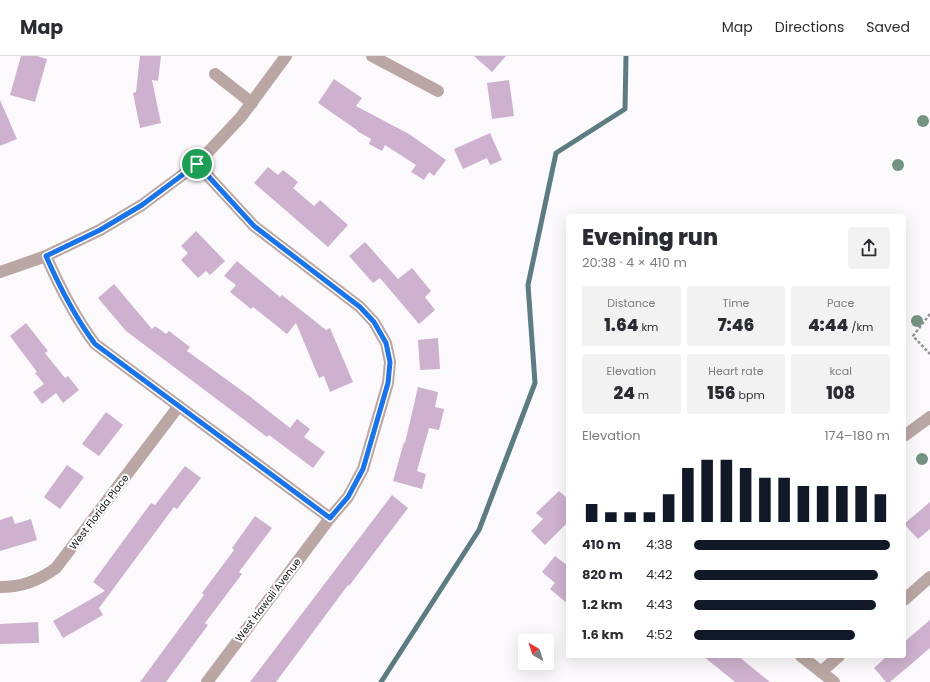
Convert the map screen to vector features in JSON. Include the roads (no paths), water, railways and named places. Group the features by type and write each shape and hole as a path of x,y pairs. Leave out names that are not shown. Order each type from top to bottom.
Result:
{"street":[{"path":"0,272 46,256 100,230 142,205 197,164 241,117 286,56"},
{"path":"372,56 438,91"},
{"path":"215,74 252,103"},
{"name":"West Hawaii Avenue","path":"197,164 254,226 360,307 374,322 386,343 390,362 388,383 363,469 348,497 330,518 207,682"},
{"path":"46,256 60,289 79,322 95,344 178,407 330,518"},
{"name":"West Florida Place","path":"0,587 26,585 38,580 56,568 178,407"},
{"path":"906,435 930,417"},
{"path":"906,598 930,577"},
{"path":"804,658 834,682"},
{"path":"821,672 837,658"}],"waterway":[{"path":"381,682 479,530 535,383 528,285 556,153 625,109 626,56"}]}
